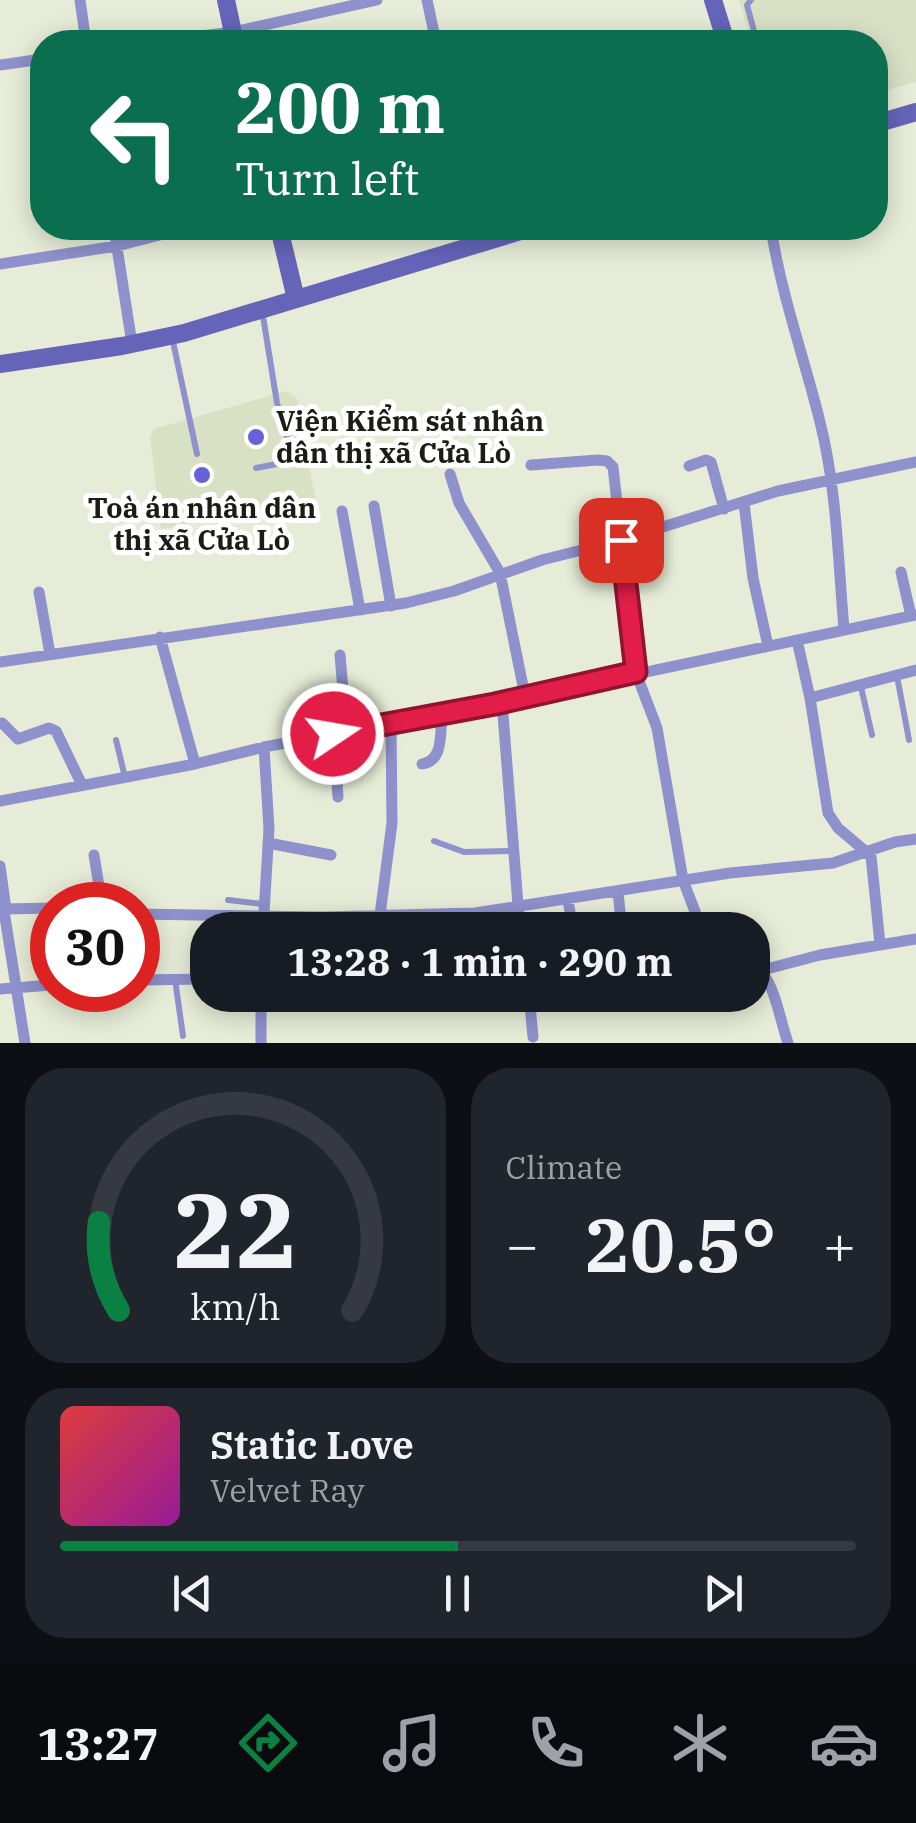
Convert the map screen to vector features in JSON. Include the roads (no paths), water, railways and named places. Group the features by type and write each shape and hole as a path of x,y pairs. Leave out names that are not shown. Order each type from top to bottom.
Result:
{"street":[{"path":"80,0 84,30"},
{"path":"226,0 232,30"},
{"path":"261,30 377,0"},
{"path":"427,0 433,30"},
{"path":"712,0 722,30"},
{"path":"0,66 30,61"},
{"path":"888,120 916,112"},
{"path":"116,240 132,344"},
{"path":"0,264 140,240"},
{"path":"282,240 296,299"},
{"path":"0,364 172,336 296,299 464,240"},
{"path":"774,240 831,479 844,630"},
{"path":"531,465 598,460 610,463 615,475 636,672 657,728 684,880 696,912"},
{"path":"689,466 711,462 724,509"},
{"path":"0,662 391,606 454,591 500,574 831,479 916,462"},
{"path":"450,474 465,514 500,574 524,696"},
{"path":"744,503 753,578 768,646"},
{"path":"374,506 391,606"},
{"path":"342,510 360,610"},
{"path":"0,801 502,702 913,615 901,572"},
{"path":"39,592 50,654"},
{"path":"160,637 195,764"},
{"path":"797,640 828,812 838,828 872,860 880,944"},
{"path":"340,655 342,690 357,730"},
{"path":"810,698 916,670"},
{"path":"502,702 517,912"},
{"path":"422,764 437,756 442,714"},
{"path":"380,912 392,823 391,722"},
{"path":"2,724 18,738 49,728 56,731 82,785"},
{"path":"333,734 338,798"},
{"path":"264,747 268,843 264,910"},
{"path":"483,912 684,880 833,863 916,839"},
{"path":"268,843 331,855"},
{"path":"94,855 98,882"},
{"path":"0,866 25,1043"},
{"path":"618,892 620,912"},
{"path":"568,900 570,912"},
{"path":"4,909 30,908"},
{"path":"160,913 273,912"},
{"path":"770,964 916,939"},
{"path":"160,980 190,980"},
{"path":"0,989 30,985"},
{"path":"770,997 788,1043"},
{"path":"261,1012 261,1043"},
{"path":"531,1012 533,1036"}],"lane":[{"path":"751,0 747,5 754,30"},
{"path":"256,468 282,463 291,451 277,403 262,309"},
{"path":"172,336 197,454"},
{"path":"897,676 908,740"},
{"path":"861,687 872,735"},
{"path":"116,740 125,776"},
{"path":"434,841 464,852 512,851"},
{"path":"228,900 264,910"},
{"path":"176,980 183,1036"}],"place":[{"name":"Viện Kiểm sát nhân dân thị xã Cửa Lò","path":"256,437"},
{"name":"Toà án nhân dân thị xã Cửa Lò","path":"202,475"}]}
